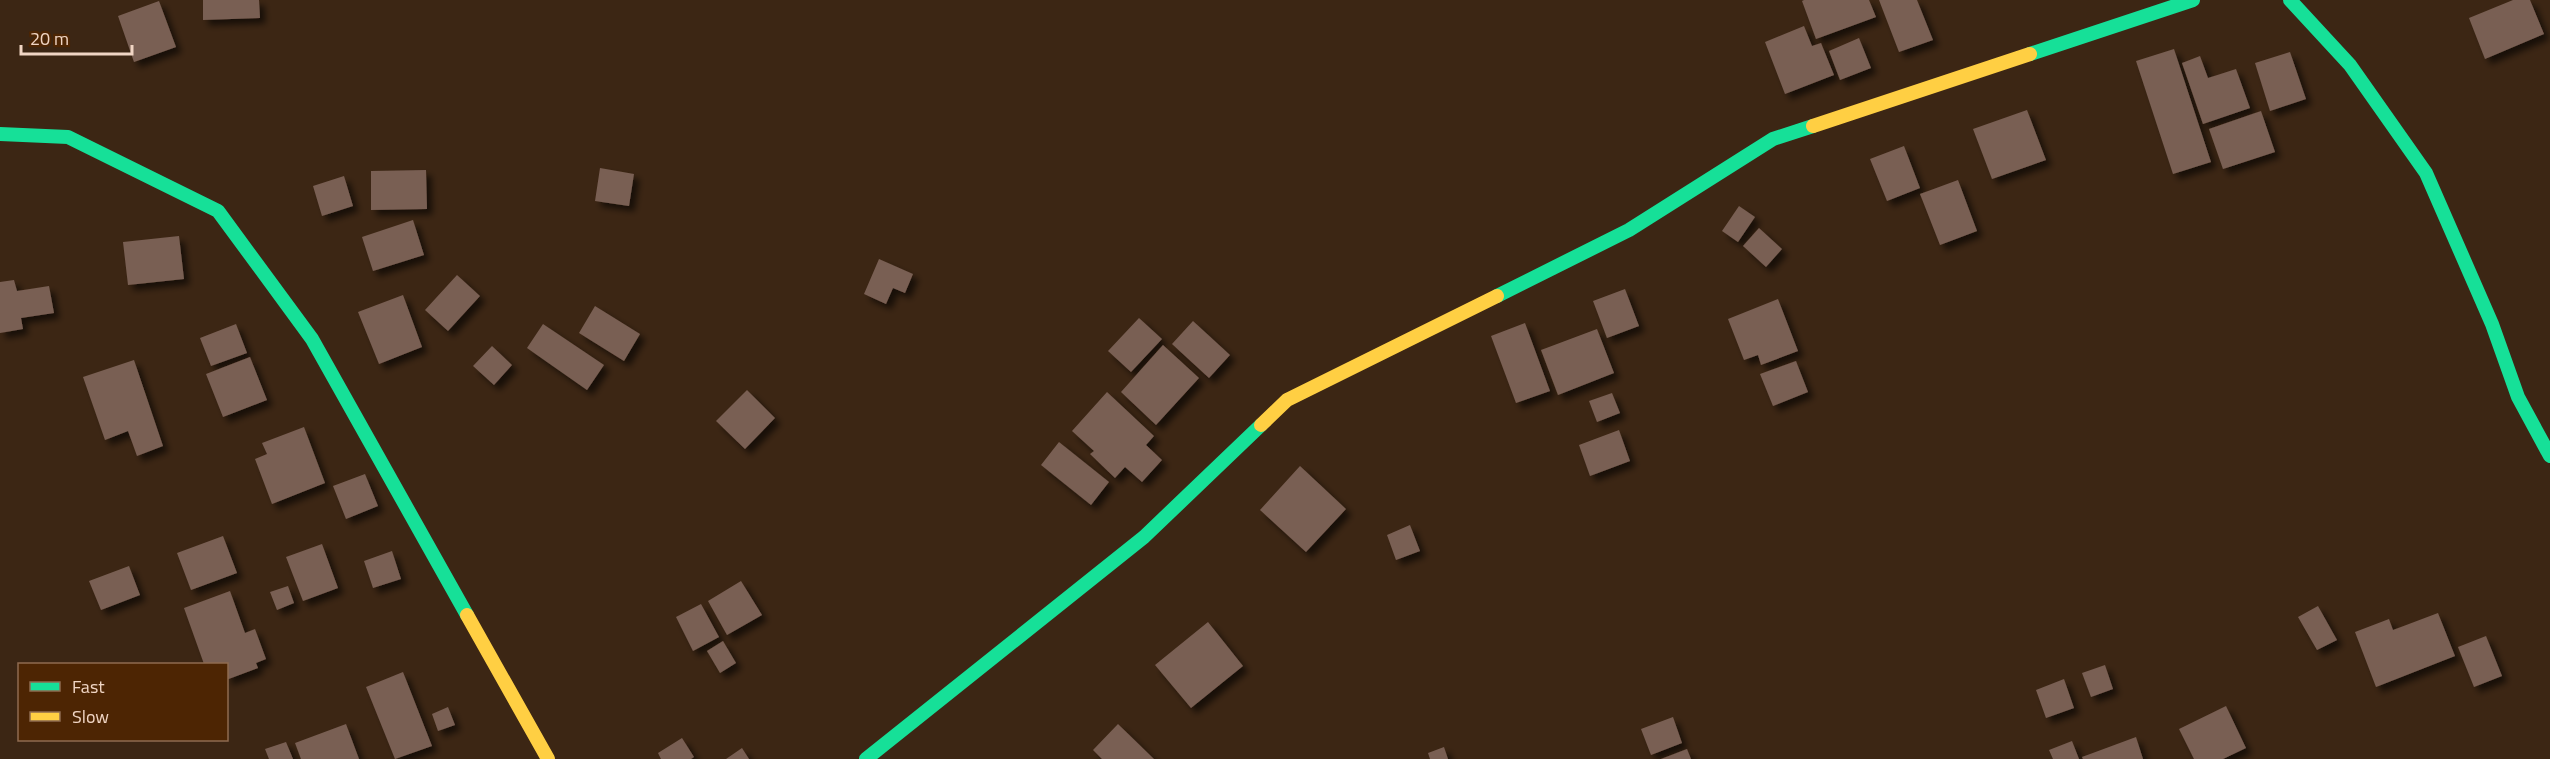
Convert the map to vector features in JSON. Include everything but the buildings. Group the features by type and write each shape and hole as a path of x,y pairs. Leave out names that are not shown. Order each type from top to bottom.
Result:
{"street":[{"path":"866,759 1144,537 1287,400 1629,230 1773,139 2193,0"},
{"path":"2290,0 2350,65 2426,173 2492,324 2518,397 2550,456"},
{"path":"0,134 68,137 218,211 312,339 548,759"}],"traffic: fast":[{"path":"2030,54 2193,0"},
{"path":"2290,0 2350,65 2426,173 2492,324 2518,397 2550,456"},
{"path":"1497,296 1629,230 1773,139 1813,126"},
{"path":"0,134 68,137 218,211 312,339 467,615"},
{"path":"866,759 1144,537 1261,425"}],"traffic: slow":[{"path":"1813,126 2030,54"},
{"path":"1261,425 1287,400 1497,296"},
{"path":"467,615 548,759"}]}
